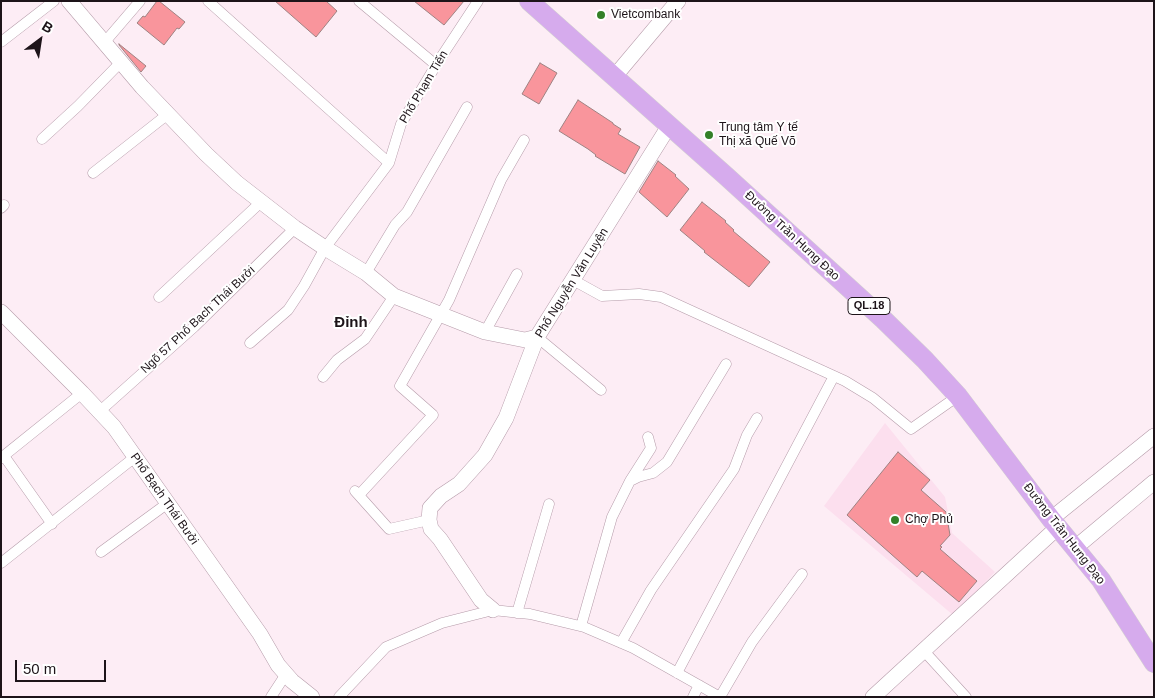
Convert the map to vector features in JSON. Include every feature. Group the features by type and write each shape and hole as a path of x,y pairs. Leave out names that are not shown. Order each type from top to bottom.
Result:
{"highway":[{"name":"Đường Trần Hưng Đạo","path":"528,1 726,176 883,319 925,360 958,396 1054,523 1101,580 1154,663"}],"street":[{"path":"1,42 54,1"},
{"path":"69,1 121,62 206,154 261,202 295,228 366,274 394,296 486,332 525,340 537,338 600,390"},
{"path":"104,43 140,1"},
{"path":"208,1 389,163"},
{"path":"359,1 436,65"},
{"name":"Phố Phạm Tiến","path":"250,343 288,310 304,286 324,248 389,163 402,124 436,65 478,1"},
{"path":"615,76 678,1"},
{"path":"42,139 121,62"},
{"path":"366,274 395,225 406,212 468,107"},
{"path":"93,172 168,114"},
{"name":"Phố Nguyễn Văn Luyện","path":"429,520 430,508 441,496 459,484 485,456 506,418 537,338 669,126"},
{"path":"493,610 481,600 440,539 431,529 429,520 389,529 357,493 433,415 400,386 449,300 501,180 524,140"},
{"path":"159,297 261,202"},
{"name":"Ngõ 57 Phố Bạch Thái Bưởi","path":"100,411 194,327 295,228"},
{"path":"486,332 517,274"},
{"path":"573,280 602,296 639,294 661,297 834,376 873,398 911,429 958,396"},
{"path":"323,377 337,360 365,339 394,296"},
{"name":"Phố Bạch Thái Bưởi","path":"1,312 114,427 260,634 278,665 292,682 312,697"},
{"path":"630,481 653,473 667,462 726,364"},
{"path":"677,673 834,376"},
{"path":"52,524 3,457 82,393"},
{"path":"621,643 651,590 734,469 747,435 757,418"},
{"path":"581,626 612,517 630,481 651,448 648,436"},
{"path":"873,697 924,651 1054,523 1154,436"},
{"path":"1,563 135,457"},
{"path":"1075,548 1154,482"},
{"path":"101,552 168,503"},
{"path":"517,613 549,504"},
{"path":"339,697 386,647 442,623 493,610 530,614 581,626 621,643 720,697 752,642 802,574"},
{"path":"924,651 966,697"},
{"path":"271,697 286,674"},
{"path":"693,697 699,685"}],"shaded area":[{"name":"Chợ Phủ","path":"885,423 945,497 952,533 995,572 953,615 824,506"}],"building":[{"path":"157,1 185,22 179,29 177,28 164,45 137,23 143,16 145,17"},
{"path":"275,1 326,1 337,11 316,37"},
{"path":"414,1 464,1 444,25"},
{"path":"119,45 146,66 141,72"},
{"path":"540,63 557,73 539,104 522,94"},
{"path":"578,100 621,129 618,134 640,147 625,174 559,131"},
{"path":"658,161 676,175 689,189 667,217 639,192"},
{"path":"702,202 726,221 733,231 770,262 749,287 704,252 680,230"},
{"path":"898,452 930,480 921,490 946,512 950,535 940,546 942,547 940,549 977,581 959,602 922,571 917,577 847,515"}],"place":[{"name":"Vietcombank","path":"601,15"},
{"name":"Trung tâm Y tế Thị xã Quế Võ","path":"709,135"},
{"name":"Chợ Phủ","path":"895,520"}],"district":[{"name":"Đỉnh","path":"351,323"}]}
